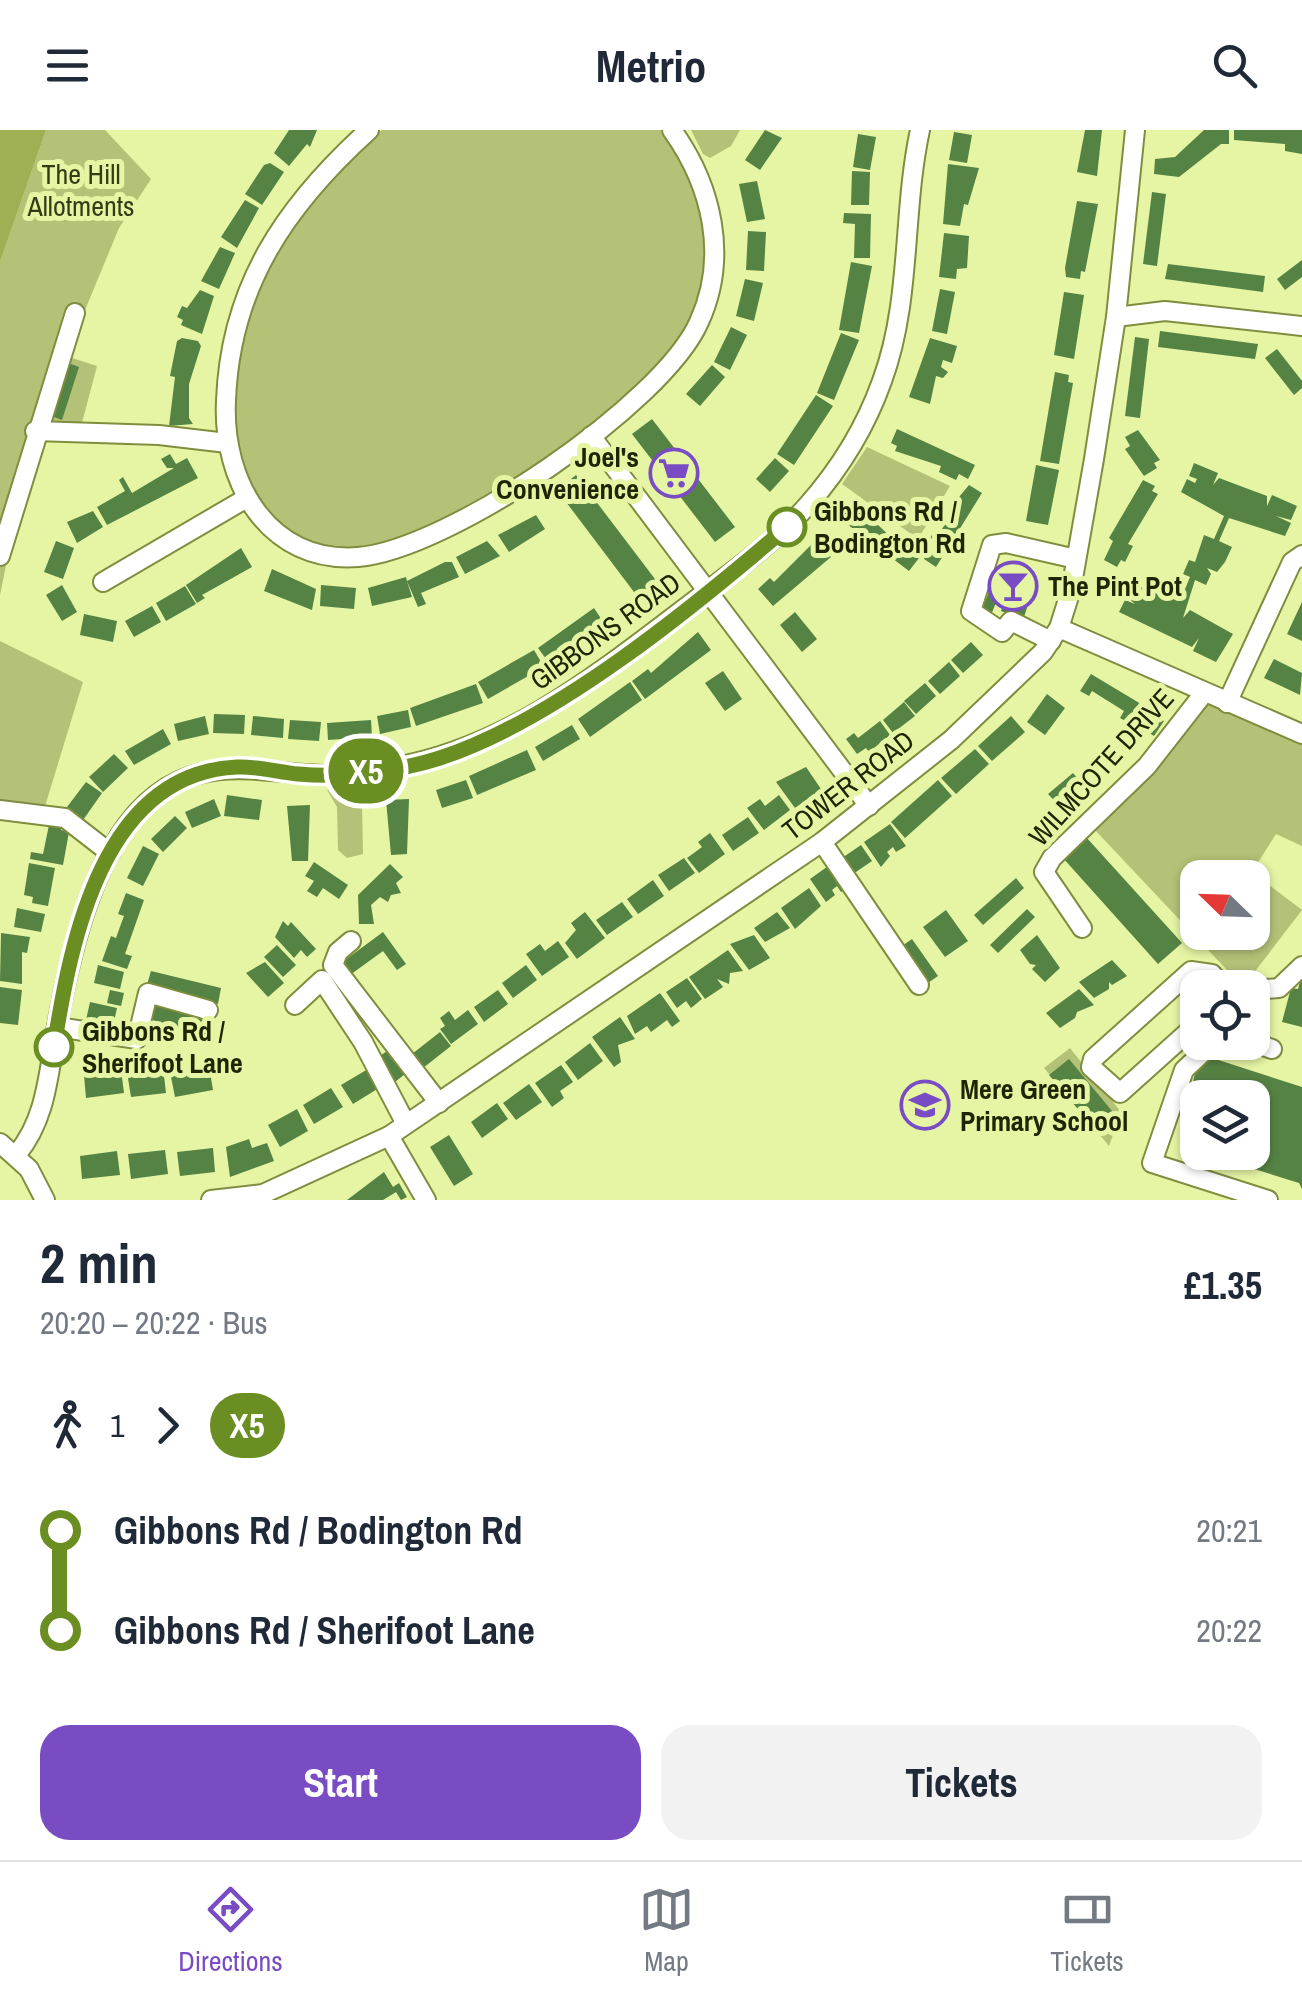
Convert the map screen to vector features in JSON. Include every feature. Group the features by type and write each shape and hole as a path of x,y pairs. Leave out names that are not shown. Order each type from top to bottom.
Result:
{"street":[{"path":"370,130 317,177 281,224 249,287 227,368 227,443 245,499 258,517 305,549 359,557 418,540 492,503 591,436 657,382 685,351 701,319 711,283 714,238 707,195 672,130"},
{"name":"GIBBONS ROAD","path":"17,1154 42,1112 57,1026 88,906 110,852 144,804 190,775 242,767 344,775 439,758 481,742 560,699 708,590 806,507 838,466 870,409 890,358 901,310 920,130"},
{"path":"1055,634 1076,559 1116,317 1135,130"},
{"path":"1116,317 1165,311 1302,326"},
{"path":"0,556 75,313"},
{"path":"36,431 227,443"},
{"path":"591,436 869,806"},
{"path":"103,582 245,499"},
{"path":"1076,559 1006,543 992,546 970,610 1002,632 1010,621 1055,634 1302,734"},
{"path":"1227,703 1292,562 1302,555"},
{"name":"TOWER ROAD","path":"211,1200 262,1194 388,1136 438,1103 822,842 951,740 1055,634"},
{"name":"WILMCOTE DRIVE","path":"1082,928 1044,872 1052,858 1146,766 1204,693"},
{"path":"0,810 65,818 110,852"},
{"path":"822,842 919,984"},
{"path":"351,941 338,952 333,965 438,1103"},
{"path":"1270,989 1279,988 1302,966"},
{"path":"295,1005 322,980 363,1042 406,1124"},
{"path":"1180,980 1093,1059 1091,1067 1120,1092 1180,1039"},
{"path":"57,1026 137,1039 148,993 208,1010"},
{"path":"1195,1060 1184,1070 1152,1164 1268,1200"},
{"path":"388,1136 426,1200"},
{"path":"0,1142 17,1154 45,1200"}],"green space":[{"path":"0,130 46,130 0,262"},
{"name":"The Hill Allotments","path":"46,130 105,130 151,179 119,228 66,356 97,366 78,438 50,437 39,443 17,511 0,595 0,262"},
{"path":"382,130 662,130 686,165 702,206 709,249 708,271 696,311 681,340 620,400 530,468 482,499 392,542 355,549 322,546 295,536 274,519 246,472 235,414 240,346 263,275 302,210 353,154"},
{"path":"691,130 740,130 731,146 710,158 703,154"},
{"path":"867,447 950,486 918,539 842,484"},
{"path":"0,641 83,682 42,816 0,810"},
{"path":"1207,702 1302,741 1302,846 1276,834 1260,860 1180,860 1180,920 1094,829"},
{"path":"370,786 362,805 363,854 347,858 338,850 337,807 327,790"},
{"path":"1270,886 1302,910 1256,970 1227,970 1208,950 1270,950"},
{"path":"1070,1048 1121,1112 1109,1146 1044,1068"}],"building":[{"path":"289,130 317,130 310,147 307,144 289,166 274,153"},
{"path":"765,130 782,138 760,170 745,160"},
{"path":"1085,130 1102,130 1097,176 1077,172"},
{"path":"1204,130 1229,130 1229,144 1221,144 1179,177 1154,174 1155,159 1175,157"},
{"path":"1234,130 1302,130 1302,154 1285,151 1285,144 1234,140"},
{"path":"954,132 972,135 967,163 949,160"},
{"path":"858,134 876,137 870,170 853,167"},
{"path":"270,163 284,172 262,205 245,194 264,165"},
{"path":"948,164 979,168 968,205 964,204 960,226 943,224"},
{"path":"852,171 870,172 869,205 851,205"},
{"path":"757,181 765,219 747,222 739,184"},
{"path":"1152,192 1166,194 1157,266 1143,264"},
{"path":"245,200 259,208 237,248 221,237"},
{"path":"1077,201 1098,204 1085,272 1081,271 1080,279 1066,277 1065,268"},
{"path":"844,213 871,214 870,258 854,258 855,224 843,223"},
{"path":"748,231 766,232 764,271 746,270"},
{"path":"944,233 969,236 967,268 957,269 956,279 939,277"},
{"path":"220,247 235,253 219,289 201,281"},
{"path":"1302,260 1302,277 1285,290 1277,279"},
{"path":"851,262 872,266 859,333 839,330"},
{"path":"1168,264 1265,276 1263,292 1165,279"},
{"path":"745,279 763,283 754,321 736,316"},
{"path":"940,289 955,292 947,334 932,331"},
{"path":"200,290 214,296 202,334 181,325 183,320 177,317 182,306 187,308"},
{"path":"1064,292 1084,295 1074,359 1054,355"},
{"path":"731,327 747,335 730,370 714,362"},
{"path":"1160,331 1258,344 1255,359 1158,347"},
{"path":"841,333 859,340 834,400 817,393"},
{"path":"1135,337 1149,339 1140,418 1125,416"},
{"path":"930,338 957,346 952,363 943,360 941,367 948,372 943,378 936,376 930,404 909,397"},
{"path":"177,341 198,341 201,346 189,384 189,418 193,424 169,426 175,377 170,376"},
{"path":"1277,349 1302,381 1302,388 1294,395 1265,358"},
{"path":"66,362 79,367 62,420 49,415"},
{"path":"712,365 725,377 700,406 686,394"},
{"path":"1055,372 1069,375 1068,382 1073,383 1059,464 1040,461"},
{"path":"816,395 833,406 794,465 777,454"},
{"path":"652,419 735,527 715,542 632,434"},
{"path":"897,429 975,465 968,479 959,474 956,480 939,472 941,466 895,451 897,446 891,443"},
{"path":"1138,430 1160,460 1154,463 1157,468 1144,476 1125,449 1130,446 1125,437"},
{"path":"170,454 176,464 187,458 198,478 107,525 97,507 125,491 119,480 123,477 132,493 174,468 167,468 161,459"},
{"path":"775,458 789,471 770,492 756,479"},
{"path":"1194,463 1218,473 1213,485 1219,478 1267,496 1267,506 1272,495 1297,506 1291,520 1276,516 1291,523 1285,536 1229,518 1219,541 1232,547 1225,562 1217,572 1207,568 1211,574 1206,585 1195,580 1183,618 1190,610 1233,634 1216,662 1193,651 1199,638 1192,647 1119,612 1125,600 1135,604 1127,597 1133,583 1180,601 1190,577 1183,574 1189,560 1195,562 1204,535 1214,539 1224,516 1181,492 1187,479 1195,483 1197,479 1189,476"},
{"path":"1036,465 1059,470 1048,525 1026,521"},
{"path":"576,475 658,583 640,600 557,490"},
{"path":"1143,480 1155,486 1152,491 1158,494 1128,544 1133,546 1125,562 1121,560 1117,567 1104,560 1113,541 1109,538"},
{"path":"969,485 982,493 936,567 924,559 929,549 925,546 935,530 940,532 953,512 949,509"},
{"path":"848,507 857,514 861,509 894,540 897,536 913,548 910,551 919,558 909,571 839,518"},
{"path":"93,511 103,527 77,543 67,522"},
{"path":"536,515 545,529 509,552 498,535"},
{"path":"816,540 831,557 773,606 758,589 770,578 774,582"},
{"path":"56,541 74,548 63,579 44,572"},
{"path":"487,541 500,556 465,574 456,557"},
{"path":"241,548 252,567 202,595 205,598 197,603 186,585"},
{"path":"445,562 452,562 459,577 421,593 426,604 418,607 407,581"},
{"name":"The Pint Pot","path":"1011,565 1037,577 1023,620 1001,611 1006,598 999,595 991,615 981,611 1000,566 1009,569"},
{"path":"272,569 316,589 312,610 264,591"},
{"path":"406,577 412,597 372,606 368,588"},
{"path":"62,585 77,612 62,621 46,595"},
{"path":"321,585 356,588 354,609 320,606"},
{"path":"185,586 196,604 166,621 156,603"},
{"path":"1302,602 1302,641 1287,634"},
{"path":"152,606 161,622 134,637 125,621"},
{"path":"594,608 604,623 549,663 538,648"},
{"path":"795,612 817,639 802,652 780,625"},
{"path":"84,614 117,621 113,642 80,635"},
{"path":"698,632 711,650 645,699 632,681 648,669 651,673"},
{"path":"971,642 983,655 963,673 951,660"},
{"path":"534,650 544,667 488,699 478,682"},
{"path":"1274,659 1302,673 1300,695 1264,678"},
{"path":"949,662 960,676 940,694 928,681"},
{"path":"723,671 742,699 725,711 705,683"},
{"path":"1091,674 1141,704 1129,723 1120,718 1124,711 1092,691 1089,696 1080,691"},
{"path":"630,682 642,700 590,737 578,719"},
{"path":"925,683 936,696 916,714 904,701"},
{"path":"476,684 483,703 416,726 410,708"},
{"path":"1047,694 1065,708 1045,735 1027,722"},
{"path":"904,702 915,716 893,733 883,720"},
{"path":"1144,708 1164,721 1154,736 1134,723"},
{"path":"408,710 411,727 380,734 377,716"},
{"path":"214,714 245,715 244,734 213,733"},
{"path":"205,716 209,734 178,741 174,724"},
{"path":"253,716 284,719 283,738 251,735"},
{"path":"1011,716 1025,732 992,761 978,746"},
{"path":"290,720 321,722 319,741 288,739"},
{"path":"371,720 372,737 328,740 327,723"},
{"path":"880,721 890,735 869,752 866,748 857,754 846,739 854,733 858,738"},
{"path":"572,725 580,739 543,761 535,747"},
{"path":"163,729 171,744 134,765 125,751"},
{"path":"975,749 989,764 956,794 941,778"},
{"path":"527,750 536,770 477,795 469,776"},
{"path":"114,754 128,768 103,792 89,777"},
{"path":"806,767 821,789 795,808 776,782"},
{"path":"1073,773 1086,788 1062,809 1048,794"},
{"path":"466,780 473,798 442,808 436,790"},
{"path":"938,780 952,796 905,838 891,822"},
{"path":"86,782 102,793 81,823 64,811"},
{"path":"227,795 262,800 259,820 224,816"},
{"path":"779,795 790,810 764,830 747,808 760,799 765,806"},
{"path":"214,799 221,816 192,828 185,812"},
{"path":"409,799 407,854 391,855 386,800"},
{"path":"310,805 308,861 292,861 287,806"},
{"path":"175,816 187,828 163,852 151,839"},
{"path":"748,817 759,833 733,851 722,835"},
{"path":"50,820 62,822 61,830 69,832 63,865 30,859 31,852 43,854"},
{"path":"890,824 906,846 887,852 890,856 881,867 864,842"},
{"path":"710,833 725,854 699,873 687,858 702,847 698,842"},
{"path":"1086,837 1180,945 1158,964 1063,858"},
{"path":"861,845 872,861 850,876 839,860"},
{"path":"143,846 159,854 143,886 127,878"},
{"path":"684,858 695,873 669,891 658,875"},
{"path":"314,862 348,885 339,899 323,888 317,897 307,891 314,881 305,876"},
{"path":"29,863 55,868 48,906 32,903 33,897 24,895"},
{"path":"390,864 403,877 396,883 401,893 391,895 388,902 380,897 371,905 374,924 359,924 358,895"},
{"path":"831,864 847,888 841,892 837,886 832,890 835,895 826,902 810,879"},
{"path":"1016,878 1024,888 983,925 974,915"},
{"path":"653,880 664,896 638,914 627,899"},
{"path":"809,888 821,906 795,929 781,908"},
{"path":"126,893 144,900 125,954 132,956 127,969 102,961 124,916 118,914"},
{"path":"622,902 633,917 607,935 596,920"},
{"path":"17,908 45,914 41,932 14,927"},
{"path":"1027,909 1035,917 998,953 990,945"},
{"path":"946,910 968,941 945,957 923,927"},
{"path":"585,912 605,938 577,959 565,943 576,930 571,923"},
{"path":"777,912 790,928 765,942 754,928"},
{"path":"283,921 288,926 291,922 316,949 307,957 301,950 294,958 275,937"},
{"path":"383,932 406,964 397,970 383,951 350,975 341,963"},
{"path":"1,933 30,937 27,953 22,952 22,984 0,981"},
{"path":"754,935 770,958 749,970 730,944"},
{"path":"1037,935 1060,968 1045,982 1032,969 1036,965 1030,964 1020,950"},
{"path":"912,939 938,976 925,985 899,948"},
{"path":"558,941 569,957 542,976 526,954 540,944 545,951"},
{"path":"277,945 296,965 283,977 264,957"},
{"path":"728,950 743,971 730,973 729,984 717,979 723,987 705,999 689,977"},
{"path":"1112,960 1127,976 1112,985 1109,982 1109,989 1094,998 1079,982"},
{"path":"265,962 284,983 268,997 246,973"},
{"path":"98,965 124,972 120,989 94,983"},
{"path":"526,965 537,980 513,998 502,983"},
{"path":"151,971 221,988 218,1004 147,985"},
{"path":"687,978 702,999 691,1008 686,1001 677,1008 666,992"},
{"path":"1301,978 1302,1027 1282,1022 1291,988 1298,989"},
{"path":"0,987 22,990 18,1025 0,1023"},
{"path":"1079,989 1094,1005 1077,1012 1060,1028 1046,1013"},
{"path":"110,990 124,993 121,1006 107,1003"},
{"path":"498,990 508,1004 484,1022 474,1007"},
{"path":"660,993 680,1021 672,1027 667,1020 651,1032 647,1026 635,1034 627,1016"},
{"path":"90,1002 117,1008 113,1026 86,1020"},
{"path":"152,1003 210,1018 206,1034 174,1026 170,1046 155,1042 160,1022 148,1019"},
{"path":"468,1010 478,1024 451,1044 440,1029 445,1026 440,1018 449,1011 455,1020"},
{"path":"620,1017 635,1039 618,1045 621,1062 614,1067 592,1037"},
{"path":"440,1032 451,1046 423,1068 412,1054"},
{"path":"590,1043 603,1061 578,1080 565,1062"},
{"path":"393,1047 410,1070 395,1082 377,1058"},
{"path":"1069,1059 1112,1111 1107,1116 1114,1123 1100,1135 1049,1075"},
{"path":"1206,1060 1218,1060 1302,1087 1302,1189 1299,1183 1257,1170 1270,1170 1270,1080 1193,1080 1196,1069"},
{"path":"561,1065 573,1082 560,1091 564,1098 552,1107 535,1083"},
{"path":"209,1066 213,1090 175,1097 170,1072"},
{"path":"163,1067 166,1093 131,1097 127,1072"},
{"path":"368,1069 379,1088 353,1104 341,1085"},
{"path":"121,1070 124,1093 86,1098 84,1075"},
{"path":"529,1084 542,1102 516,1120 503,1103"},
{"path":"331,1088 343,1107 314,1124 303,1105"},
{"path":"497,1103 508,1119 482,1138 471,1122"},
{"path":"297,1109 308,1131 280,1147 268,1125"},
{"path":"449,1135 473,1174 454,1186 430,1147"},
{"path":"249,1139 252,1148 267,1143 274,1161 230,1177 226,1147"},
{"path":"213,1148 215,1172 180,1176 177,1152"},
{"path":"165,1150 168,1174 131,1179 128,1154"},
{"path":"117,1151 120,1175 82,1179 80,1156"},
{"path":"384,1172 393,1187 399,1183 407,1197 401,1200 396,1192 383,1200 347,1200"}],"bus line":[{"name":"X5","path":"54,1047 88,906 105,861 121,832 152,797 190,775 212,770 242,767 338,776 439,758 481,742 560,699 787,527"}],"place":[{"name":"Joel's Convenience","path":"674,473"},
{"name":"Gibbons Rd / Bodington Rd","path":"787,527"},
{"name":"The Pint Pot","path":"1013,586"},
{"name":"Gibbons Rd / Sherifoot Lane","path":"54,1047"},
{"name":"Mere Green Primary School","path":"925,1105"}]}
